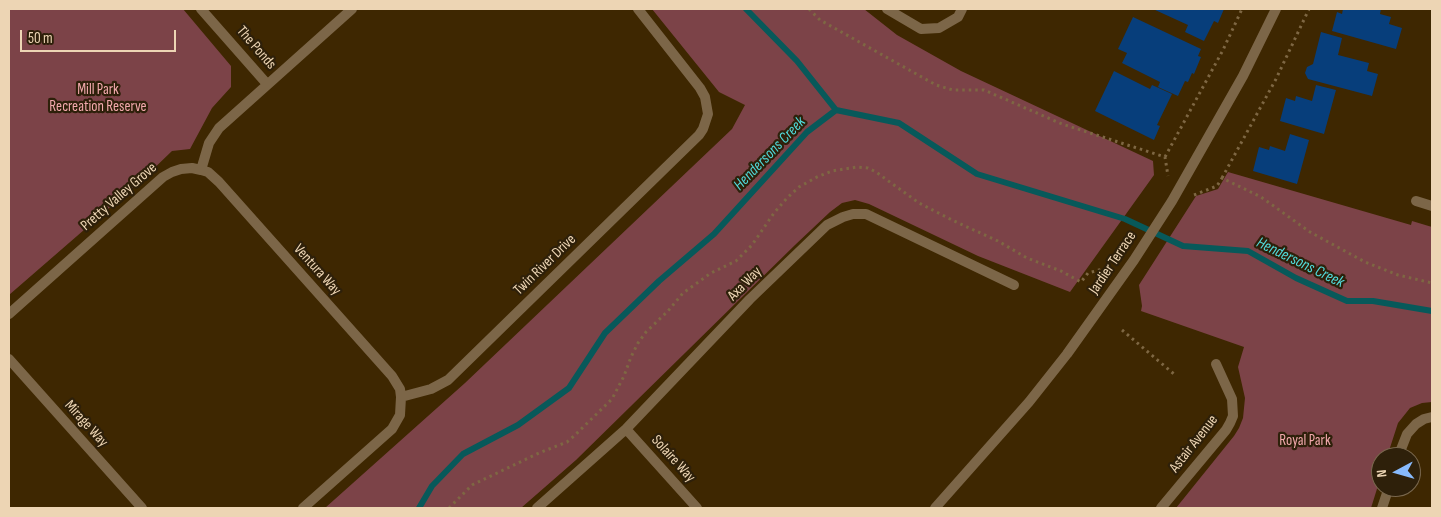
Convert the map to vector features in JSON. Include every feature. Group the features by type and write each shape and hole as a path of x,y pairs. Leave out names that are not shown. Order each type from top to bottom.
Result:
{"street":[{"name":"The Ponds","path":"201,9 268,84"},
{"path":"201,170 210,143 219,128 352,9"},
{"name":"Twin River Drive","path":"402,397 431,389 448,380 704,129 708,114 705,97 638,9"},
{"path":"887,9 921,29 939,28 958,18 962,9"},
{"name":"Jardier Terrace","path":"935,508 1035,395 1067,354 1134,260 1181,186 1243,76 1276,9"},
{"name":"Pretty Valley Grove","path":"9,314 163,177 181,169 201,170"},
{"name":"Ventura Way","path":"201,170 208,172 219,182 392,376 400,389 402,397"},
{"path":"1416,201 1432,206"},
{"name":"Axa Way","path":"537,508 626,429 750,299 827,225 843,217 853,214 866,214 1014,285"},
{"name":"Mirage Way","path":"9,359 142,508"},
{"name":"Astair Avenue","path":"1161,508 1226,430 1233,416 1232,399 1216,364"},
{"path":"303,508 392,429 400,415 402,397"},
{"path":"1402,447 1408,434 1416,424 1424,419 1432,418"},
{"name":"Solaire Way","path":"626,429 697,508"}],"path":[{"path":"809,9 820,20 936,85 953,90 984,90 1062,124 1165,157"},
{"path":"1194,194 1169,179 1165,157 1223,50 1242,9"},
{"path":"1190,201 1194,194 1217,186 1222,178 1276,79 1309,9"},
{"path":"1222,178 1260,198 1310,232 1364,262 1432,283"},
{"path":"1122,330 1174,374"}],"green space":[{"name":"Mill Park Recreation Reserve","path":"9,9 183,9 231,66 231,87 212,108 190,149 172,151 145,177 9,295"},
{"path":"652,9 864,9 897,35 961,71 1153,161 1154,175 1070,292 978,256 869,204 855,200 842,203 795,245 576,460 521,508 325,508 465,383 732,129 745,105 719,92"},
{"name":"Royal Park","path":"1228,172 1411,225 1412,221 1432,227 1432,402 1422,403 1410,408 1398,423 1390,447 1371,447 1371,497 1374,497 1371,508 1176,508 1239,428 1243,418 1245,398 1238,367 1244,347 1141,311 1139,285 1196,196 1218,189"}],"building":[{"path":"1153,9 1224,9 1218,23 1214,21 1204,41 1185,32 1188,25"},
{"path":"1343,9 1381,9 1380,14 1391,17 1389,24 1402,28 1396,49 1332,31 1337,12 1342,14"},
{"path":"1133,17 1201,49 1198,56 1201,57 1194,74 1192,73 1188,82 1185,81 1178,96 1158,87 1160,82 1122,63 1127,53 1118,49"},
{"path":"1321,32 1342,38 1338,55 1369,63 1367,71 1378,74 1372,96 1308,79 1305,73 1307,67 1313,64"},
{"path":"1114,71 1150,89 1152,85 1172,94 1157,125 1160,126 1154,140 1095,111"},
{"path":"1316,85 1336,90 1324,134 1280,121 1286,98 1295,101 1296,96 1312,101"},
{"path":"1290,134 1309,140 1297,184 1253,171 1259,147 1269,150 1270,146 1285,151"}],"waterway":[{"path":"746,9 797,61 836,110"},
{"name":"Hendersons Creek","path":"419,508 432,486 463,454 518,425 569,388 605,333 659,281 714,234 807,132 836,110 899,123 977,174 1125,219 1183,246 1248,251 1296,278 1347,301 1373,301 1432,311"}]}
